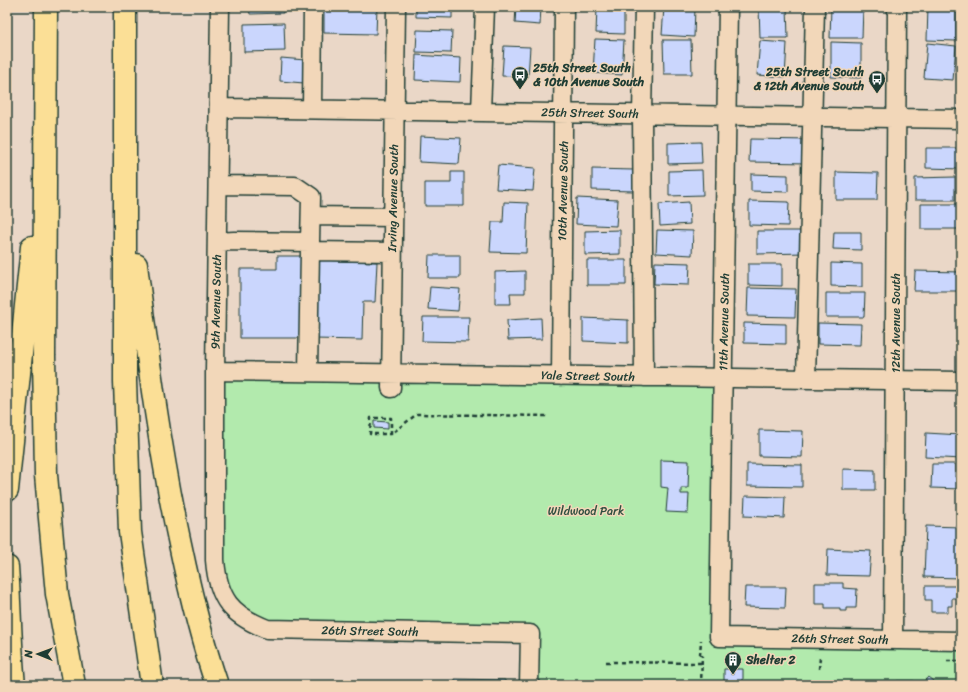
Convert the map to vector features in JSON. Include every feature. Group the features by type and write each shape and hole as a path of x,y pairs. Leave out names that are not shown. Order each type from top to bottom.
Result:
{"highway":[{"path":"46,7 44,356 46,475 57,594 74,685"},
{"path":"125,7 125,381 130,532 152,685"},
{"path":"7,490 46,113"},
{"path":"124,174 147,351 170,495 191,599 217,685"},
{"path":"7,567 10,640 14,685"}],"street":[{"name":"9th Avenue South","path":"220,7 215,560 216,574 223,596"},
{"path":"312,109 314,7"},
{"name":"Irving Avenue South","path":"391,381 396,7"},
{"path":"481,111 485,7"},
{"name":"10th Avenue South","path":"561,376 564,7"},
{"path":"644,7 642,114 644,377"},
{"name":"11th Avenue South","path":"719,636 728,7"},
{"path":"806,379 815,7"},
{"name":"12th Avenue South","path":"893,640 898,7"},
{"name":"25th Street South","path":"219,108 961,119"},
{"path":"218,185 295,186 311,197 308,372"},
{"path":"311,216 393,217"},
{"path":"217,242 234,241 392,252"},
{"name":"Yale Street South","path":"216,371 308,372 391,381 561,376 961,381"},
{"name":"26th Street South","path":"223,596 238,613 256,624 268,629 530,634 529,685"},
{"name":"26th Street South","path":"719,636 961,641"}],"path":[{"path":"391,434 391,418 371,418 370,434 391,434 417,414 548,416"},
{"path":"701,636 701,685"},
{"path":"732,675 733,656"},
{"path":"819,669 820,657"},
{"path":"947,661 961,661"},
{"path":"606,662 701,663"}],"green space":[{"name":"Wildwood Park","path":"215,371 723,378 719,636 961,641 961,685 529,685 530,635 277,629 225,599"}],"building":[{"path":"249,7 283,7 283,13 250,14"},
{"path":"324,7 377,7 376,34 324,33"},
{"path":"416,7 452,7 452,18 416,17"},
{"path":"516,7 541,7 540,25 515,23"},
{"path":"597,7 624,7 624,34 596,33"},
{"path":"664,7 695,7 694,37 662,35"},
{"path":"759,7 787,7 788,38 760,38"},
{"path":"831,7 863,7 862,38 830,38"},
{"path":"928,7 956,7 956,41 927,40"},
{"path":"284,23 285,51 244,52 244,24"},
{"path":"417,30 452,31 451,53 416,52"},
{"path":"595,39 624,40 622,75 593,73"},
{"path":"663,40 691,40 692,74 664,74"},
{"path":"760,41 787,43 785,77 757,75"},
{"path":"831,42 861,43 861,78 831,77"},
{"path":"927,43 956,46 953,80 924,78"},
{"path":"504,46 530,47 528,77 502,76"},
{"path":"416,55 461,58 460,82 415,80"},
{"path":"281,58 305,60 304,83 280,81"},
{"path":"420,136 461,138 459,164 419,162"},
{"path":"750,139 809,140 808,163 749,162"},
{"path":"701,142 702,163 668,164 668,143"},
{"path":"926,148 961,148 961,169 926,168"},
{"path":"498,165 535,168 533,191 496,189"},
{"path":"592,169 634,170 634,191 592,190"},
{"path":"702,170 703,195 669,196 669,171"},
{"path":"451,172 464,172 464,206 425,206 425,183 451,183"},
{"path":"836,172 878,173 877,200 836,200"},
{"path":"751,174 788,175 788,192 751,191"},
{"path":"955,177 955,200 915,200 915,178"},
{"path":"577,198 618,200 616,226 576,224"},
{"path":"749,201 789,202 788,226 749,225"},
{"path":"504,202 528,203 526,253 490,252 492,222 503,222"},
{"path":"689,202 690,224 660,226 659,204"},
{"path":"921,204 961,204 960,229 921,229"},
{"path":"620,230 620,254 585,255 585,231"},
{"path":"657,230 693,231 692,255 656,253"},
{"path":"757,231 806,231 806,253 757,254"},
{"path":"834,232 861,232 861,250 833,249"},
{"path":"429,255 460,255 460,278 428,278"},
{"path":"277,256 301,256 301,338 240,338 240,269 277,269"},
{"path":"318,260 377,262 375,302 363,302 362,340 315,339"},
{"path":"587,260 626,260 626,285 587,285"},
{"path":"655,262 690,263 689,285 654,284"},
{"path":"831,263 862,264 862,287 831,286"},
{"path":"748,264 782,264 782,286 748,285"},
{"path":"525,271 525,293 510,293 511,304 495,304 495,272"},
{"path":"915,271 961,272 961,291 914,291"},
{"path":"430,287 460,289 458,311 428,309"},
{"path":"748,288 796,289 795,317 747,316"},
{"path":"826,293 865,293 864,317 826,317"},
{"path":"423,317 469,317 468,342 422,341"},
{"path":"541,318 542,339 508,340 507,320"},
{"path":"583,318 628,320 628,343 583,341"},
{"path":"744,323 786,324 786,344 744,343"},
{"path":"818,323 861,324 860,345 818,344"},
{"path":"374,421 388,422 388,429 374,428"},
{"path":"759,430 803,431 802,457 759,456"},
{"path":"926,433 961,435 961,459 925,457"},
{"path":"661,460 689,461 688,488 681,488 681,494 689,494 688,513 666,512 668,488 661,487"},
{"path":"747,464 802,465 802,487 747,486"},
{"path":"932,464 955,464 955,477 961,477 961,489 931,488"},
{"path":"843,469 875,470 875,490 843,490"},
{"path":"745,496 785,497 784,518 744,516"},
{"path":"926,526 961,527 961,578 924,577"},
{"path":"828,549 871,551 869,576 827,575"},
{"path":"815,583 843,583 843,588 857,589 856,608 846,608 846,611 840,611 840,608 825,608 825,604 815,604"},
{"path":"925,586 960,586 960,598 952,598 952,606 948,606 948,612 931,612 931,600 925,600"},
{"path":"745,587 786,587 785,608 744,607"},
{"name":"Shelter 2","path":"724,669 743,669 743,682 724,681"},
{"path":"928,677 938,685 921,685"},
{"path":"455,679 505,680 505,685 455,685"},
{"path":"897,681 914,681 914,685 897,685"},
{"path":"330,683 403,684 403,685 330,685"}],"place":[{"name":"25th Street South & 10th Avenue South","path":"520,90"},
{"name":"25th Street South & 12th Avenue South","path":"877,94"},
{"name":"Shelter 2","path":"733,675"}]}
